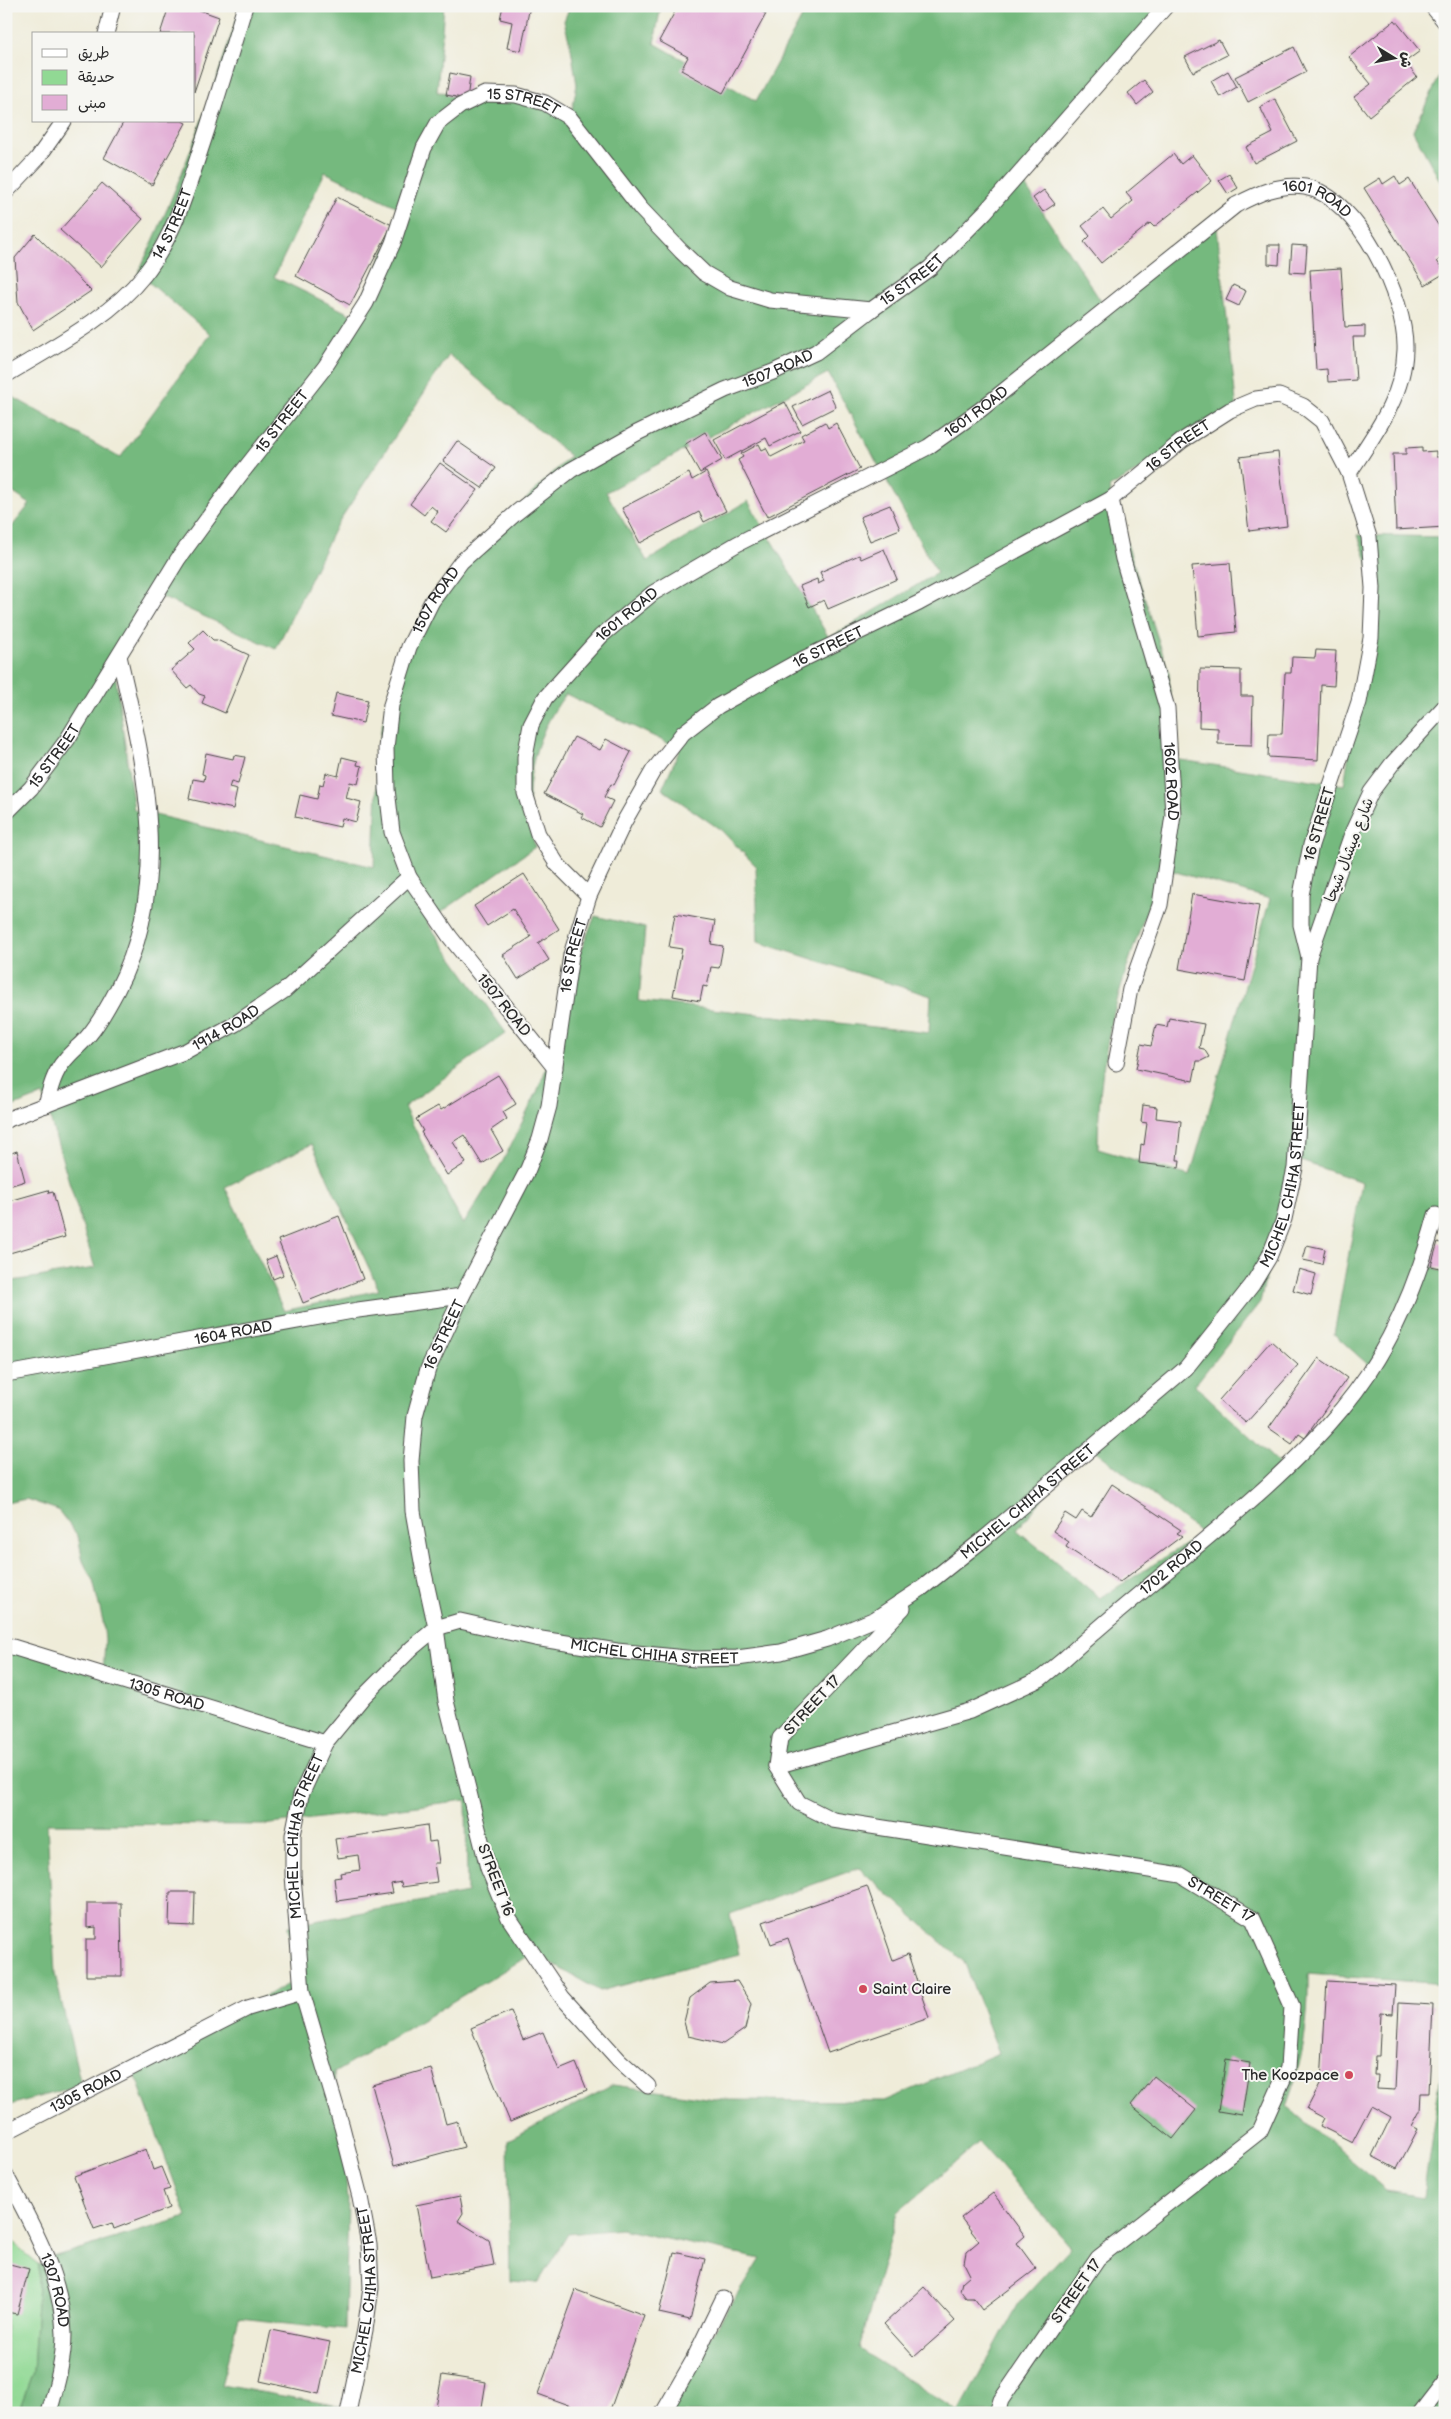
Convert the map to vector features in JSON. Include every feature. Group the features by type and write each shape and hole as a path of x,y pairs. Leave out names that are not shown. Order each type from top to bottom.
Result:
{"street":[{"path":"106,32 113,6"},
{"name":"14 STREET","path":"6,375 80,330 116,302 144,276 163,247 185,196 245,6"},
{"name":"15 STREET","path":"6,813 31,788 67,740 178,559 236,480 325,367 366,303 394,243 424,148 438,123 460,106 485,94 516,95 545,103 570,118 641,209 704,273 730,288 770,300 871,310 930,268 985,212 1166,6"},
{"path":"1432,6 1445,22"},
{"path":"6,192 37,159 63,122"},
{"name":"1601 ROAD","path":"589,896 557,864 538,834 525,793 525,757 532,725 545,698 601,636 653,592 737,544 928,447 980,410 1236,205 1261,192 1281,188 1305,187 1327,195 1344,208 1360,228 1386,273 1403,325 1405,350 1398,390 1376,432 1349,473"},
{"name":"1507 ROAD","path":"555,1068 450,937 408,877 392,832 387,789 386,748 391,705 409,647 432,601 461,562 516,512 571,470 646,428 725,390 773,372 816,352 871,310"},
{"name":"16 STREET","path":"436,1628 413,1511 411,1461 415,1416 428,1369 462,1296 528,1169 549,1106 571,955 589,896 620,831 653,771 683,733 718,706 799,661 919,603 1111,499 1183,440 1230,410 1256,400 1279,396 1303,406 1322,421 1349,473 1369,537 1373,588 1371,638 1359,702 1311,844 1301,895 1302,925 1309,957"},
{"name":"1602 ROAD","path":"1111,499 1123,559 1167,708 1173,815 1160,905 1130,989 1116,1063"},
{"path":"46,1105 52,1080 64,1060 89,1036 108,1006 130,964 142,924 151,833 135,723 119,656"},
{"name":"شارع ميشال شيحا","path":"1309,957 1353,831 1371,792 1392,764 1445,706"},
{"name":"1914 ROAD","path":"6,1120 186,1051 235,1024 285,990 408,877"},
{"name":"MICHEL CHIHA STREET","path":"348,2413 365,2330 371,2288 369,2244 344,2136 302,1992 293,1875 293,1835 301,1795 325,1743 363,1697 412,1648 436,1628 460,1621 535,1638 617,1651 695,1659 737,1658 781,1652 827,1639 875,1619 922,1588 985,1538 1186,1368 1252,1285 1270,1257 1284,1219 1295,1168 1309,957"},
{"name":"1702 ROAD","path":"776,1766 970,1710 1040,1679 1063,1660 1238,1512 1298,1457 1338,1414 1377,1360 1403,1313 1422,1267 1436,1215"},
{"name":"1604 ROAD","path":"6,1374 348,1312 462,1296"},
{"name":"STREET 17","path":"922,1588 780,1738 776,1766 799,1803 833,1820 1181,1874 1253,1919 1292,2006 1288,2068 1260,2132 1098,2258 999,2406 988,2413"},
{"name":"STREET 16","path":"436,1628 446,1701 472,1810 488,1868 509,1918 562,1998 619,2060 648,2086"},
{"name":"1305 ROAD","path":"6,1645 325,1743"},
{"name":"1305 ROAD","path":"6,2132 248,2008 302,1992"},
{"name":"1307 ROAD","path":"6,2176 34,2228 58,2292 64,2334 58,2379 49,2413"},
{"path":"663,2413 693,2361 724,2299"},
{"path":"1421,2413 1445,2382"}],"green space":[{"path":"241,6 444,6 437,92 505,98 572,110 577,85 564,21 570,6 661,6 654,43 756,101 808,6 1171,6 1019,176 1108,312 1216,219 1237,411 1109,488 1169,673 1174,759 1344,785 1375,584 1358,535 1445,537 1445,1177 1443,1176 1431,1266 1445,1273 1445,1984 1308,1974 1304,2041 1297,2073 1286,2106 1387,2190 1423,2196 1445,2046 1445,2410 1441,2413 662,2413 760,2259 621,2229 568,2234 538,2283 510,2281 508,2140 613,2085 722,2100 884,2101 999,2053 964,1962 859,1868 730,1914 739,1954 600,1991 533,1953 334,2073 348,2199 345,2329 239,2318 221,2385 345,2407 343,2413 18,2413 33,2372 39,2265 49,2258 187,2217 132,2066 294,1981 288,1926 467,1893 466,1800 263,1825 47,1824 55,1974 81,2085 6,2106 6,1642 103,1677 105,1640 103,1621 93,1581 83,1561 78,1536 58,1510 26,1499 6,1503 6,1282 95,1268 43,1095 6,1109 6,796 11,790 6,786 6,534 30,504 6,488 6,393 120,458 210,334 138,273 181,175","holes":["325,172 404,210 354,316 274,277","449,355 570,456 467,557 395,676 381,730 378,758 374,867 134,810 115,673 159,596 276,649 336,526","828,373 937,573 829,638 748,501 647,561 606,492","566,694 680,749 662,789 721,830 756,866 758,942 931,996 929,1033 639,1001 645,928 595,916 578,957 550,1059 537,1092 503,1161 463,1225 404,1107 506,1033 427,922 535,847 529,806 529,786 532,767 544,729","1162,868 1270,899 1190,1176 1098,1149 1100,1092 1104,1063 1119,993","312,1144 379,1290 284,1311 225,1187","1295,1159 1362,1182 1334,1334 1374,1370 1291,1475 1195,1385 1260,1302","1087,1444 1202,1534 1100,1598 1017,1530","979,2142 1071,2247 1018,2304 959,2412 859,2349 898,2212"]},
{"path":"1445,65 1445,190 1413,131"},
{"path":"6,2237 9,2237 39,2265 33,2372 18,2413 6,2413"}],"building":[{"path":"169,6 188,6 219,17 195,89 195,32 161,32"},
{"path":"503,6 530,6 521,51 507,48 512,22 500,19"},
{"path":"678,6 752,6 766,14 723,93 681,70 688,57 659,41"},
{"path":"1395,20 1420,51 1405,62 1417,77 1369,116 1354,97 1371,84 1349,57"},
{"path":"1219,40 1227,55 1193,72 1185,57"},
{"path":"1294,47 1306,72 1248,102 1235,77"},
{"path":"1228,71 1237,87 1220,97 1211,81"},
{"path":"450,73 470,77 467,99 446,95"},
{"path":"1144,80 1153,92 1137,105 1128,93"},
{"path":"1275,99 1297,141 1254,163 1246,147 1273,133 1260,107"},
{"path":"123,122 186,123 152,185 104,158"},
{"path":"1173,154 1181,164 1192,155 1212,181 1154,227 1150,223 1101,263 1084,242 1090,236 1082,226 1103,209 1111,219 1133,201 1126,193"},
{"path":"1229,174 1238,188 1228,194 1219,180"},
{"path":"1395,176 1400,185 1409,179 1445,236 1445,244 1442,246 1445,256 1437,261 1445,273 1425,285 1364,188 1380,178 1383,184"},
{"path":"102,183 143,219 101,267 60,230"},
{"path":"1044,190 1055,204 1043,212 1033,198"},
{"path":"337,197 392,225 350,305 296,276"},
{"path":"35,234 91,291 33,330 18,302 15,258"},
{"path":"1268,245 1280,245 1279,265 1268,264"},
{"path":"1292,245 1307,246 1305,273 1290,272"},
{"path":"1341,268 1345,327 1365,326 1365,337 1353,337 1356,380 1328,382 1327,369 1316,370 1310,270"},
{"path":"1233,285 1246,291 1239,306 1226,300"},
{"path":"828,390 836,407 802,424 793,407"},
{"path":"785,402 800,431 770,446 766,438 725,460 714,440"},
{"path":"825,422 828,428 836,423 860,469 767,517 738,460 743,457 741,454 759,444 762,450 766,448 771,457 804,440 801,435"},
{"path":"705,432 722,460 700,473 684,445"},
{"path":"457,441 496,468 482,488 443,461"},
{"path":"1422,447 1422,452 1436,451 1436,457 1445,457 1445,527 1396,530 1393,454 1406,454 1406,448"},
{"path":"1278,452 1287,526 1249,531 1240,457"},
{"path":"440,463 478,490 446,532 431,521 438,512 431,506 424,515 410,504"},
{"path":"706,472 726,511 704,522 699,512 640,543 622,508 689,473 692,480"},
{"path":"890,505 900,529 870,541 860,517"},
{"path":"884,549 897,579 828,609 824,600 809,607 800,586 817,579 818,584 824,581 820,572 859,555 861,559"},
{"path":"1230,563 1236,632 1198,636 1192,566"},
{"path":"203,630 213,640 217,640 249,655 225,713 202,703 205,696 199,694 191,685 187,688 171,670 195,649 189,643"},
{"path":"1316,650 1336,651 1334,686 1321,685 1318,760 1268,757 1269,734 1282,734 1285,673 1291,673 1292,657 1315,658"},
{"path":"1200,669 1241,670 1241,696 1253,696 1252,745 1218,744 1218,728 1199,727"},
{"path":"336,693 368,700 363,723 331,716"},
{"path":"574,737 600,750 606,739 631,752 614,785 611,784 604,797 613,801 600,827 581,817 583,814 544,794"},
{"path":"206,753 233,759 234,755 245,757 238,784 231,782 229,788 237,790 233,809 189,799 193,779 204,781 205,775 202,774"},
{"path":"342,757 358,761 357,765 362,766 358,784 350,782 346,798 361,802 356,822 342,818 340,827 295,817 300,795 317,799 320,784 323,785 326,773 338,776"},
{"path":"524,874 559,929 538,943 549,960 518,979 503,955 531,937 513,909 487,926 474,906"},
{"path":"1192,894 1259,906 1245,981 1179,969"},
{"path":"675,914 715,921 711,944 723,946 719,968 711,967 707,987 703,986 700,1001 673,996 682,949 669,947"},
{"path":"1169,1018 1204,1024 1199,1048 1204,1049 1209,1057 1197,1061 1193,1081 1136,1069 1141,1044 1151,1046 1156,1025 1167,1027"},
{"path":"498,1075 516,1104 503,1112 507,1119 491,1130 503,1151 482,1164 464,1135 453,1142 466,1163 447,1175 421,1132 423,1131 416,1119 438,1106 441,1110"},
{"path":"1143,1105 1157,1107 1156,1118 1181,1121 1177,1160 1180,1160 1179,1168 1139,1163 1141,1144 1144,1145 1147,1123 1141,1122"},
{"path":"17,1151 25,1181 6,1187 6,1155"},
{"path":"48,1190 49,1193 53,1192 65,1237 6,1254 6,1202"},
{"path":"339,1216 363,1279 303,1303 278,1240"},
{"path":"1438,1242 1445,1245 1445,1269 1431,1266"},
{"path":"1307,1245 1325,1249 1322,1264 1303,1260"},
{"path":"276,1256 283,1275 273,1279 266,1260"},
{"path":"1299,1269 1316,1274 1311,1295 1293,1290"},
{"path":"1271,1341 1298,1365 1246,1423 1219,1400"},
{"path":"1319,1358 1347,1378 1305,1438 1299,1434 1292,1444 1269,1428"},
{"path":"1112,1484 1181,1530 1177,1533 1182,1536 1120,1582 1066,1547 1069,1542 1053,1531 1065,1513 1076,1520 1082,1511 1091,1517"},
{"path":"427,1825 429,1842 436,1841 439,1863 434,1863 437,1882 402,1887 401,1882 391,1884 393,1893 337,1901 334,1878 341,1877 340,1873 360,1870 358,1855 338,1858 335,1839"},
{"name":"Saint Claire","path":"867,1886 893,1960 908,1954 929,2018 828,2053 788,1938 771,1944 763,1922"},
{"path":"170,1892 195,1892 194,1926 169,1925"},
{"path":"87,1903 121,1903 122,1976 86,1976 86,1939 96,1939 96,1927 87,1928"},
{"path":"737,1981 751,2004 745,2029 723,2044 688,2036 684,2022 690,1998 710,1983"},
{"name":"The Koozpace","path":"1327,1981 1395,1985 1393,2014 1381,2013 1379,2056 1375,2056 1374,2075 1378,2075 1377,2089 1395,2090 1399,2003 1433,2005 1429,2093 1421,2093 1420,2111 1412,2126 1418,2129 1397,2169 1372,2156 1391,2117 1371,2106 1352,2142 1320,2126 1324,2118 1307,2109 1321,2082"},
{"path":"511,2011 523,2040 543,2032 559,2070 576,2063 587,2090 510,2122 471,2028"},
{"path":"1226,2059 1250,2063 1242,2115 1218,2111"},
{"path":"431,2068 446,2124 457,2121 464,2147 394,2166 372,2085"},
{"path":"1154,2076 1196,2110 1173,2139 1131,2105"},
{"path":"146,2149 153,2170 161,2167 170,2189 163,2191 169,2208 114,2229 112,2223 94,2229 74,2176"},
{"path":"993,2193 1025,2236 1017,2243 1036,2269 982,2310 973,2298 966,2298 960,2290 962,2282 970,2275 964,2263 966,2252 979,2241 961,2218"},
{"path":"460,2196 463,2213 458,2221 489,2240 494,2265 430,2277 416,2205"},
{"path":"674,2252 705,2259 690,2320 659,2313"},
{"path":"6,2263 29,2269 17,2314 6,2312"},
{"path":"924,2287 955,2321 914,2357 884,2324"},
{"path":"576,2290 644,2315 609,2413 590,2413 538,2394"},
{"path":"271,2330 330,2342 319,2394 260,2381"},
{"path":"442,2375 486,2382 481,2413 435,2413"}],"place":[{"name":"Saint Claire","path":"863,1989"},
{"name":"The Koozpace","path":"1349,2075"}]}
